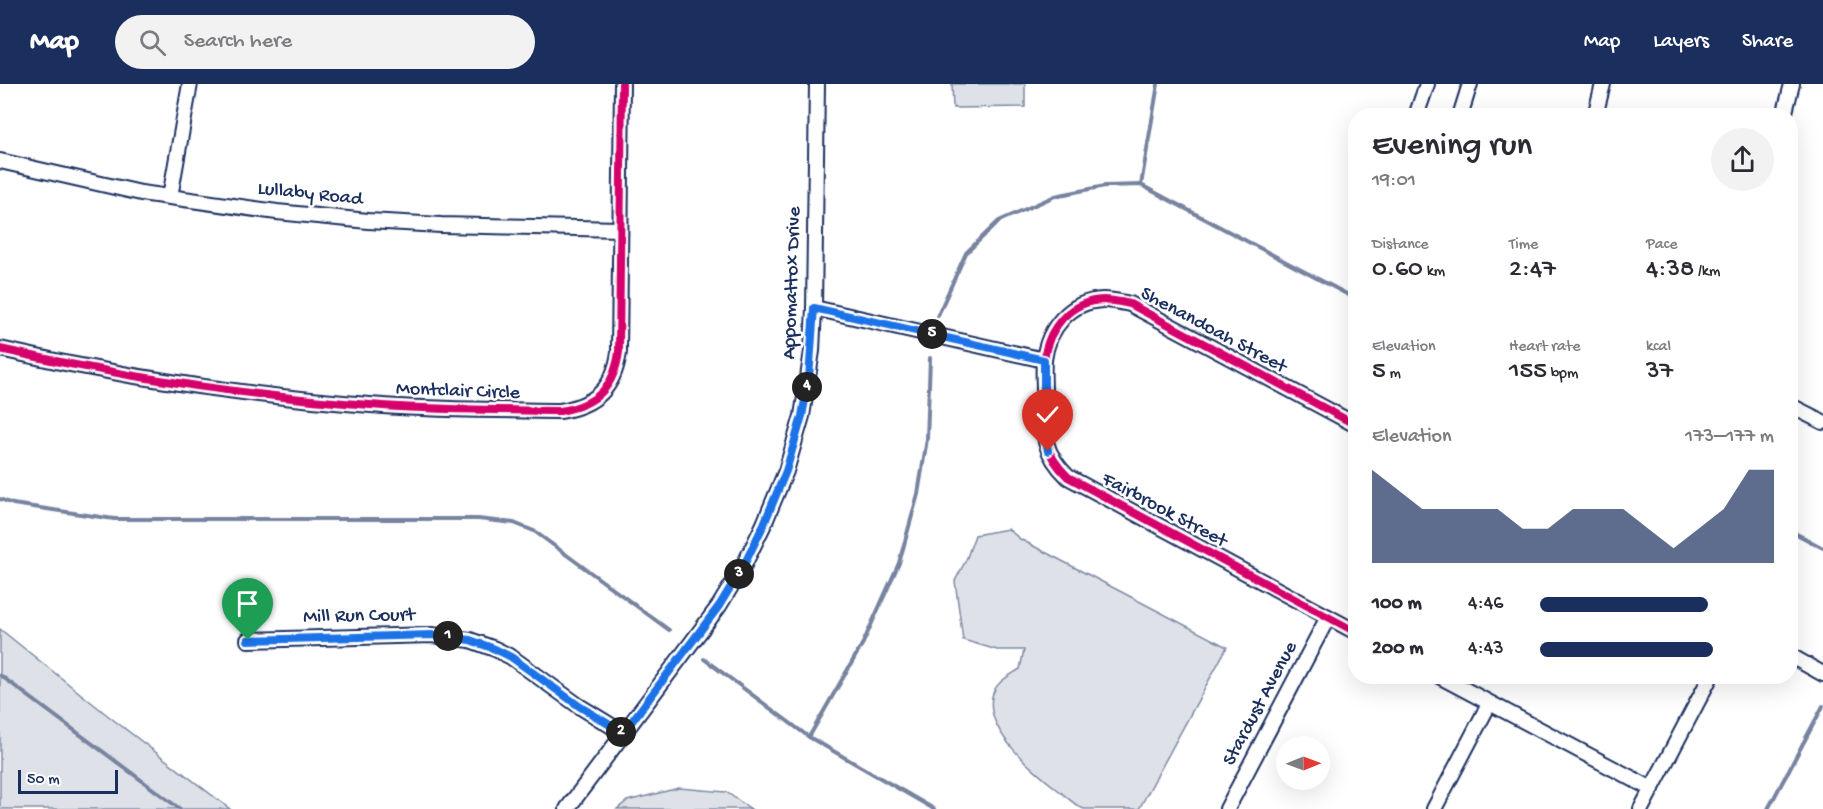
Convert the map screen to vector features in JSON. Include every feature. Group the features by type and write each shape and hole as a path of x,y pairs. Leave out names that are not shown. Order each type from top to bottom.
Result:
{"street":[{"path":"170,197 190,84"},
{"name":"Montclair Circle","path":"0,349 164,382 272,396 383,406 450,409 560,411 586,404 602,393 611,379 619,352 622,84"},
{"name":"Appomattox Drive","path":"567,809 719,606 744,565 786,471 802,416 809,378 814,308 817,84"},
{"path":"1419,108 1427,84"},
{"path":"1462,108 1470,84"},
{"path":"1597,108 1604,84"},
{"path":"1786,108 1792,84"},
{"name":"Lullaby Road","path":"0,161 141,193 277,212 441,225 620,229"},
{"name":"Shenandoah Street","path":"1044,360 1054,328 1065,314 1086,303 1113,300 1130,304 1348,421"},
{"path":"814,308 1044,360"},
{"name":"Fairbrook Street","path":"1044,360 1045,440 1053,461 1068,477 1348,628"},
{"path":"1798,410 1823,422"},
{"name":"Stardust Avenue","path":"1227,809 1328,617"},
{"name":"Mill Run Court","path":"248,640 432,635 470,640 511,657 579,706 623,733"},
{"path":"1798,660 1823,674"},
{"path":"1454,684 1652,789"},
{"path":"1641,809 1707,684"},
{"path":"1434,809 1490,704"}],"shaded area":[{"path":"952,84 1025,84 1025,107 953,108"},
{"path":"1008,529 1020,539 1227,647 1139,809 1084,809 1077,806 1025,762 996,724 992,710 992,697 996,687 1003,680 1020,669 1024,650 997,650 963,640 955,581 975,535"},
{"path":"0,629 111,718 230,809 0,809"},
{"path":"679,788 726,792 751,809 617,809 627,801"}],"waterway":[{"path":"1141,185 1158,84"},
{"path":"938,315 966,253 999,221 1055,196 1105,186 1141,185 1348,295"},
{"path":"809,737 863,643 899,563 918,494 927,439 930,358"},
{"path":"0,499 13,504 114,519 478,519 514,523 534,531 669,630"},
{"path":"1798,535 1823,548"},
{"path":"704,659 809,737 934,809"},
{"path":"0,675 180,809"},
{"path":"1768,809 1823,706"}],"cycle path":[{"path":"0,349 95,369 190,385 335,402 427,408 560,411 584,404 601,393 608,385 617,365 619,352 622,84"},
{"path":"1348,421 1130,304 1103,300 1080,305 1063,318 1050,337 1046,348 1044,360 1045,438 1052,457 1068,477 1348,628"}],"route":[{"path":"248,640 432,635 470,640 511,657 579,706 623,733 719,606 744,565 764,524 786,471 802,416 809,378 814,308 1044,360 1044,427 1048,451"}]}
